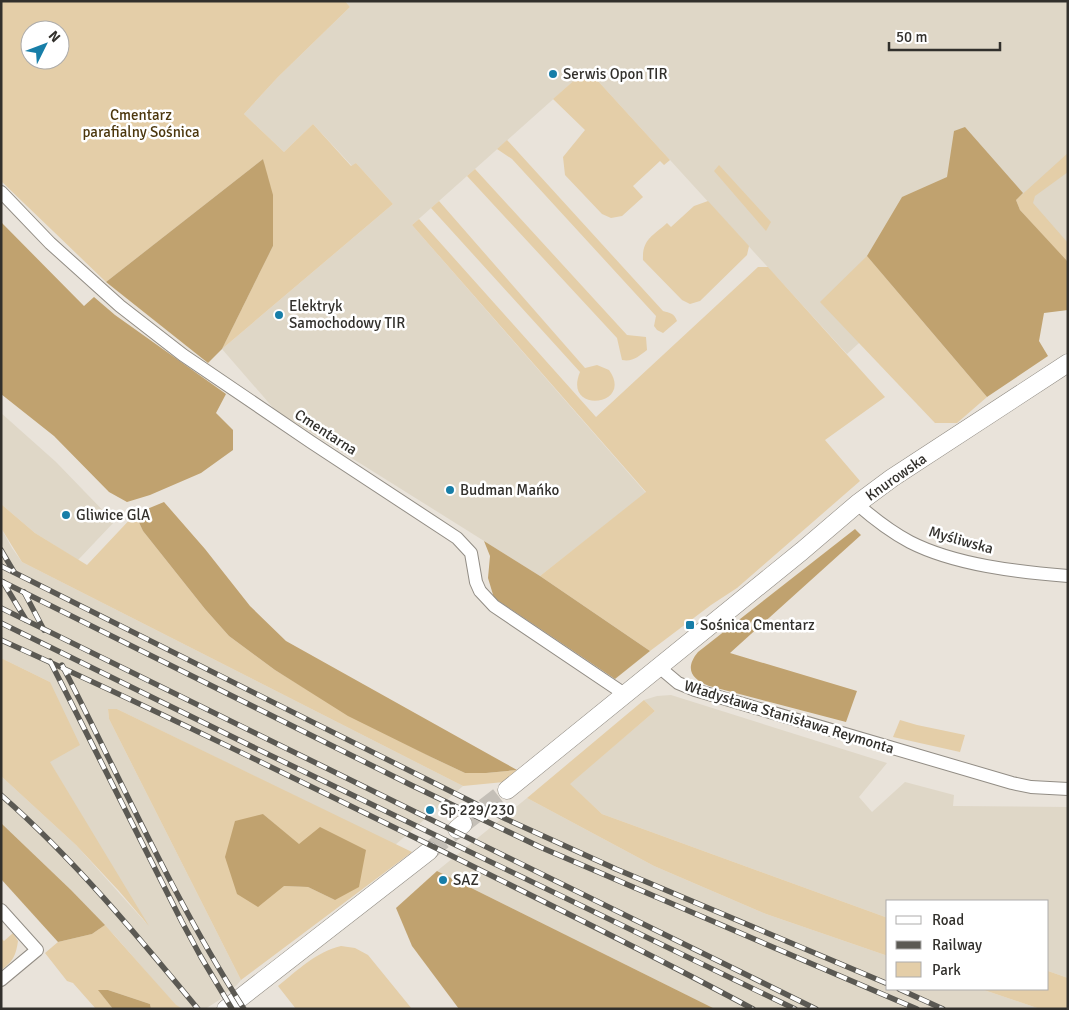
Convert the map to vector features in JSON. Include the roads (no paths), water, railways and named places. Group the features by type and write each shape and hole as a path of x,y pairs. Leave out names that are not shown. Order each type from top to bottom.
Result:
{"street":[{"name":"Cmentarna","path":"1,192 50,243 120,306 184,355 311,442 457,538 471,553 476,582 486,599 626,695"},
{"name":"Knurowska","path":"659,667 857,504 892,478 1068,363"},
{"name":"Myśliwska","path":"857,504 910,542 942,555 1029,573 1068,576"},
{"path":"507,790 659,667"},
{"name":"Władysława Stanisława Reymonta","path":"659,667 678,683 695,690 1012,783 1031,787 1068,789"},
{"path":"226,1009 428,851"},
{"path":"1,910 37,950 1,980"}],"tunnel":[{"path":"463,824 507,790"},
{"path":"429,851 457,829"}],"railway":[{"path":"1,550 14,572"},
{"path":"1,566 506,819 616,869 886,983"},
{"path":"1,581 540,847 917,1009"},
{"path":"3,582 26,620"},
{"path":"24,592 44,630"},
{"path":"1,608 816,1009"},
{"path":"1,623 795,1009"},
{"path":"1,640 168,717 332,797 676,968 753,1009"},
{"path":"50,661 182,922 232,1009"},
{"path":"62,665 171,883 244,1009"},
{"path":"1,795 28,819 79,871 128,925 198,1009"},
{"path":"901,990 943,1009"}],"place":[{"name":"Serwis Opon TIR","path":"553,74"},
{"name":"Elektryk Samochodowy TIR","path":"279,315"},
{"name":"Budman Mańko","path":"450,490"},
{"name":"Gliwice GlA","path":"66,515"},
{"name":"Sośnica Cmentarz","path":"690,625"},
{"name":"Sp 229/230","path":"430,810"},
{"name":"SAZ","path":"443,880"}],"park label":[{"name":"Cmentarz parafialny Sośnica","path":"141,124"}]}
